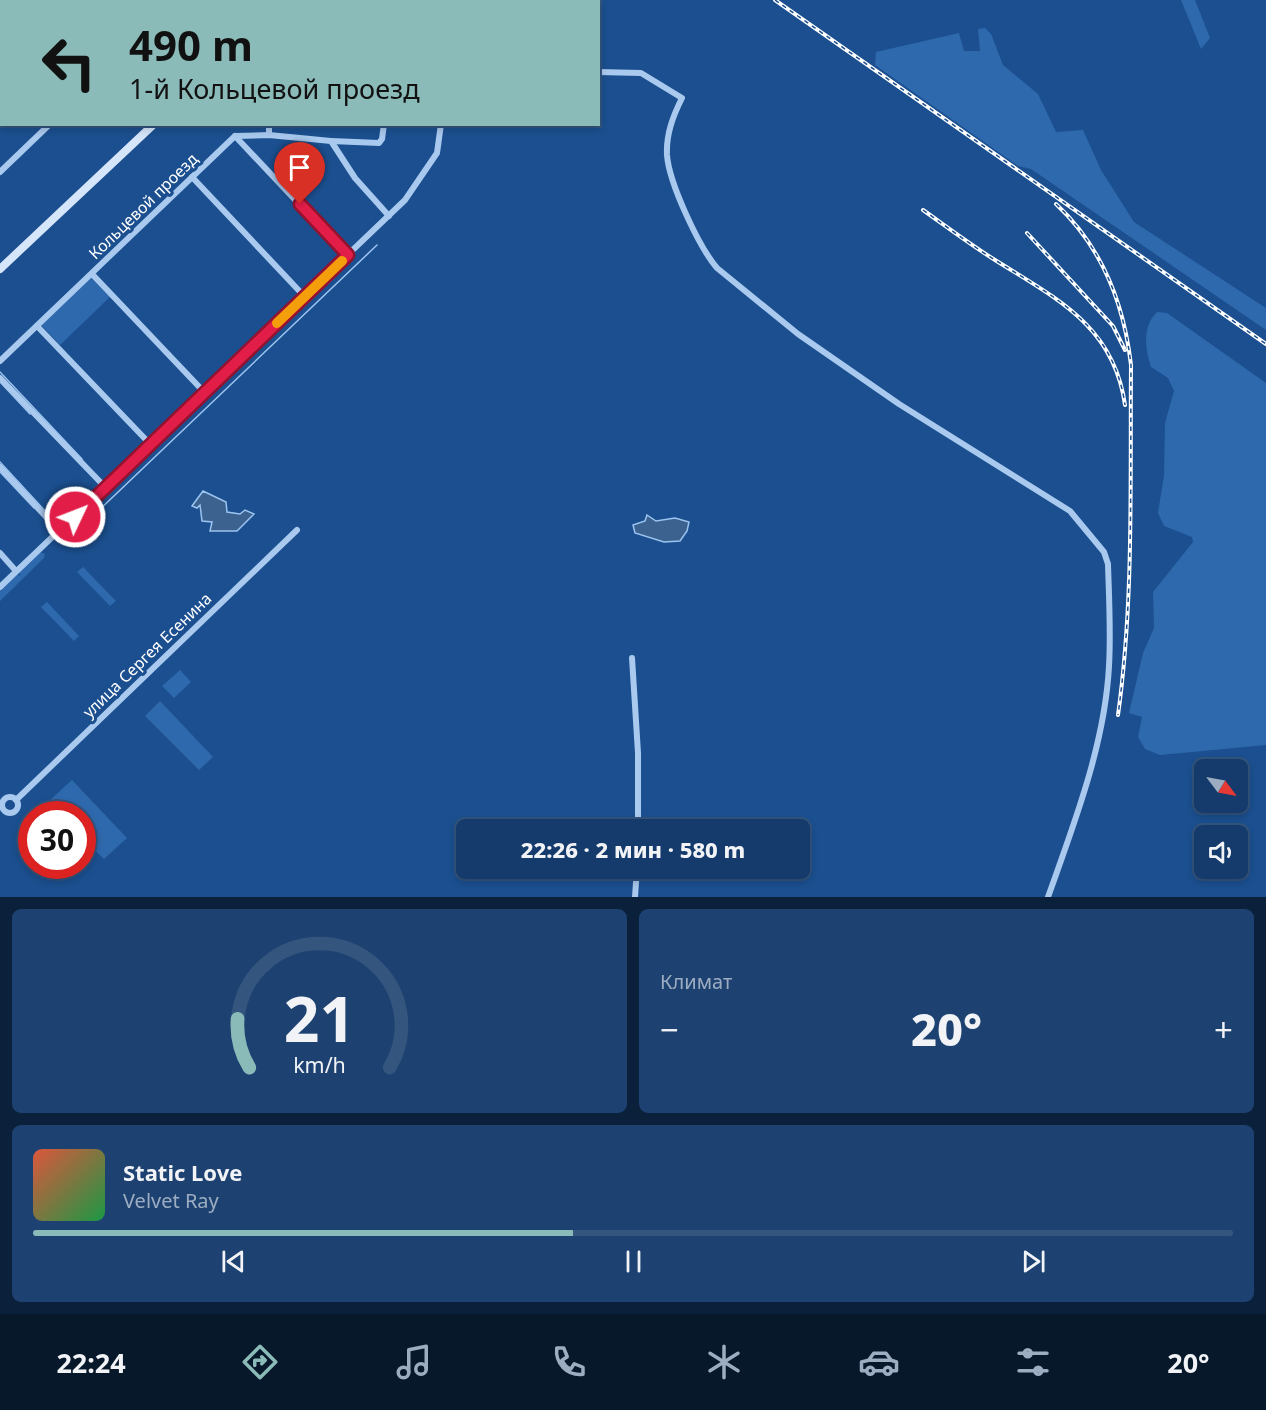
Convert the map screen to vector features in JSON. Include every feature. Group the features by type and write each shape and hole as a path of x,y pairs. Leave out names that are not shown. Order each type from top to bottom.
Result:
{"main road":[{"path":"0,269 152,126"}],"street":[{"path":"600,72 641,73 682,98 668,134 667,157 678,193 707,256 717,268 798,334 899,404 1070,511 1104,552 1108,564 1109,667 1101,723 1069,840 1048,897"},
{"path":"0,172 49,126"},
{"path":"269,126 269,135"},
{"path":"235,136 269,135 373,145 379,143 384,134 384,126"},
{"path":"0,586 106,488 405,200 437,153 441,126"},
{"path":"235,136 348,255"},
{"name":"Кольцевой проезд","path":"0,361 235,136"},
{"path":"331,141 355,178 389,216"},
{"path":"192,177 305,297"},
{"path":"92,274 205,393"},
{"path":"37,326 151,445"},
{"path":"0,378 106,488"},
{"path":"0,467 59,531"},
{"name":"улица Сергея Есенина","path":"16,800 10,797 4,800 2,813 15,811 16,800 297,530"},
{"path":"0,554 16,571"},
{"path":"632,658 638,753 638,819"},
{"path":"635,897 636,879"}],"shaded area":[{"path":"1181,0 1195,0 1210,38 1201,49"},
{"path":"985,28 991,34 1003,65 1038,94 1056,132 1083,130 1101,170 1134,222 1266,308 1266,330 1031,169 1018,166 875,65 876,52 959,33 964,51 980,51 978,29"},
{"path":"91,277 110,297 60,345 41,325"},
{"path":"1157,312 1167,313 1266,383 1266,745 1160,755 1145,749 1138,737 1142,717 1129,713 1143,653 1154,628 1153,592 1193,542 1192,537 1164,526 1158,513 1164,475 1165,423 1174,391 1168,378 1151,367 1147,353 1147,331"},
{"path":"203,491 226,502 227,512 240,514 245,510 254,514 237,531 210,531 212,522 202,521 200,505 197,508 192,506"},
{"path":"647,515 656,521 675,518 689,522 687,531 680,541 664,542 635,533 633,525 645,521"},
{"path":"40,552 45,554 44,558 0,601 0,590 17,574 20,576 19,572"},
{"path":"83,567 116,601 110,606 77,572"},
{"path":"47,602 79,636 74,641 41,607"},
{"path":"180,670 191,682 174,698 162,686"},
{"path":"160,701 213,757 199,770 145,716"},
{"path":"72,780 92,801 49,801"},
{"path":"96,805 127,838 104,859 96,851"}],"waterway":[{"path":"95,514 377,245"},
{"path":"0,372 82,459"},
{"path":"0,382 30,414"},
{"path":"0,462 59,526"},
{"path":"0,472 34,508"}],"railway":[{"path":"775,0 1266,344"},
{"path":"1056,204 1086,239 1108,278 1123,320 1131,365 1129,585 1118,715"},
{"path":"923,210 1040,288 1079,318 1109,354 1119,378 1125,405"},
{"path":"1027,233 1113,326 1125,350"}],"slow traffic":[{"path":"277,323 342,261"}],"route":[{"path":"75,517 348,255 300,204"}]}
